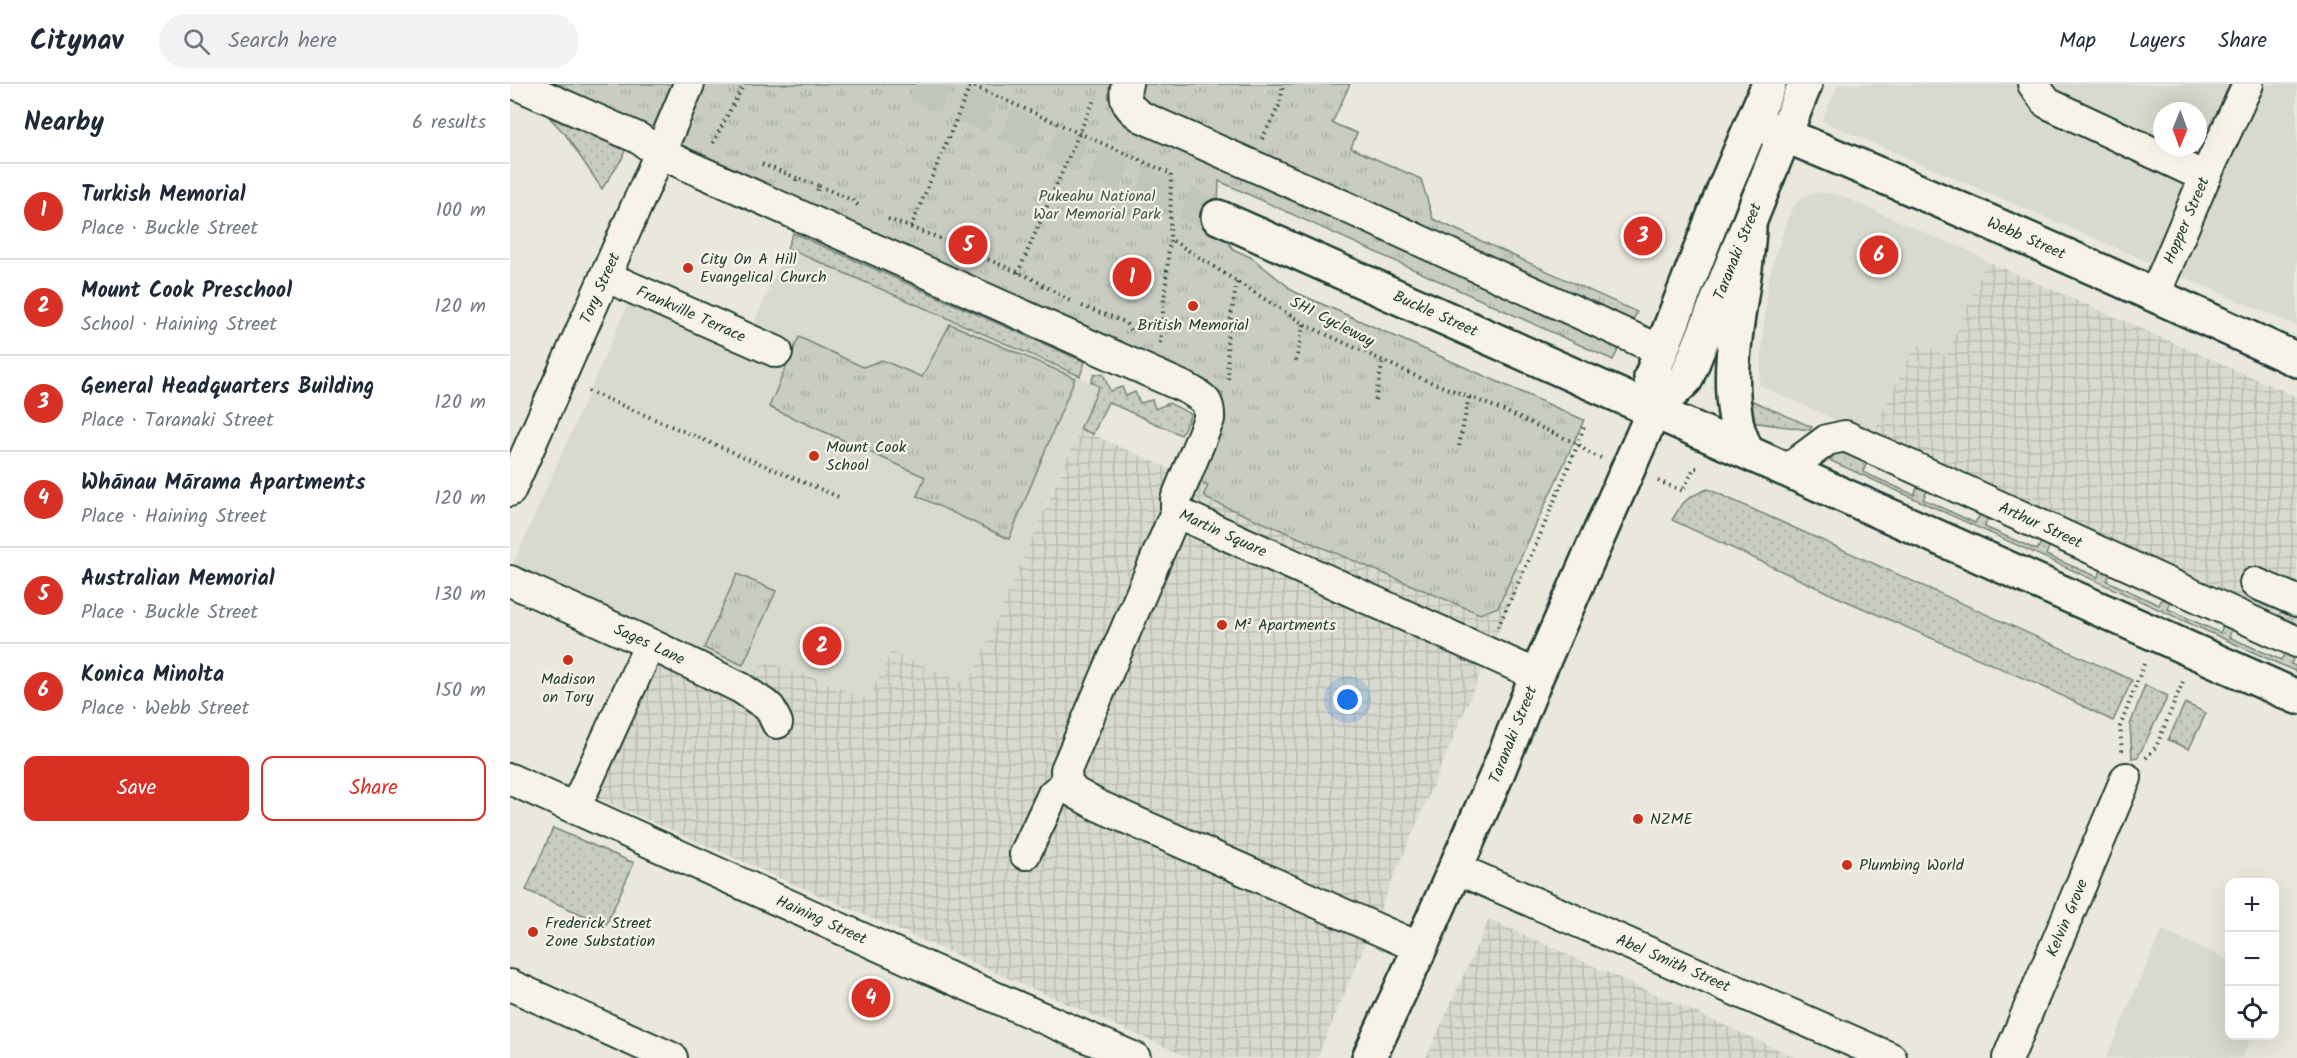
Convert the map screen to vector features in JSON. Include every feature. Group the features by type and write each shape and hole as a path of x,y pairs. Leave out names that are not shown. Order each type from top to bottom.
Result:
{"main road":[{"name":"Taranaki Street","path":"1654,410 1651,377 1725,187 1769,84"},
{"name":"Taranaki Street","path":"1369,1058 1495,779 1537,675 1654,410 1686,380 1805,84"},
{"name":"Webb Street","path":"1753,122 2155,294 2297,360"},
{"name":"Buckle Street","path":"1218,217 1654,410"},
{"path":"1746,451 1736,422 1732,356 1743,271 1748,251 1749,228"},
{"path":"1654,410 2297,697"}],"street":[{"path":"516,84 638,138 660,153 1204,398 1210,409 1209,419 1176,500 1176,512"},
{"name":"Tory Street","path":"510,491 660,153 688,84"},
{"path":"1126,84 1126,101 1132,110 1142,117 1662,351"},
{"path":"2033,84 2047,103 2205,177"},
{"name":"Hopper Street","path":"2155,294 2248,84"},
{"name":"Frankville Terrace","path":"605,276 777,352"},
{"name":"Arthur Street","path":"1788,469 1835,428 1845,436 2297,642"},
{"name":"Martin Square","path":"1068,783 1066,770 1176,512 1537,675"},
{"name":"Sages Lane","path":"510,581 702,668 757,698 770,708 777,723"},
{"path":"2255,583 2297,602"},
{"path":"575,808 650,644"},
{"name":"Kelvin Grove","path":"2008,1058 2127,778"},
{"name":"Haining Street","path":"510,779 930,969 1135,1058"},
{"path":"1025,854 1053,794 1068,783 1074,792 1137,824 1420,948"},
{"name":"Abel Smith Street","path":"1455,868 1891,1058"},
{"path":"510,985 672,1058"}],"path":[{"path":"713,144 744,84"},
{"path":"911,227 970,84 1171,174 1170,239 1160,344"},
{"path":"1261,141 1280,104 1283,84"},
{"path":"1018,273 1097,93"},
{"path":"768,165 797,178"},
{"path":"819,186 852,200 864,211"},
{"path":"934,236 1018,273 1069,300 1080,311"},
{"name":"SH1 Cycleway","path":"1170,239 1304,324 1383,361 1578,444 1587,452"},
{"path":"1092,308 1125,322 1131,330"},
{"path":"1296,360 1304,324"},
{"path":"1375,400 1383,361"},
{"path":"559,380 839,497"},
{"path":"1459,446 1469,397"},
{"path":"1498,627 1538,540 1585,423"},
{"path":"1683,491 1694,468 1705,468"},
{"path":"2127,778 2120,727 2145,661"},
{"path":"2127,778 2156,747 2185,678"}],"shaded area":[{"path":"1838,84 2297,84 2297,326 1822,121"},
{"path":"1817,192 1837,194 1964,248 1987,261 1946,356 1916,343 1871,436 1759,385 1768,279 1787,220 1795,205 1803,196"},
{"name":"Mount Cook School","path":"787,248 1100,386 1043,511 968,686 891,652 868,701 820,679 802,673 800,676 761,659 751,682 510,571 638,281 752,328"},
{"path":"1987,261 2297,397 2297,629 1871,436 1916,343 1946,356"},
{"path":"1080,429 1202,483 1222,436 1524,571 1317,1058 1190,1058 589,794 659,641 752,681 761,659 800,675 802,673 819,679 868,700 891,652 968,685"},
{"path":"1489,919 1797,1058 1426,1058"},
{"path":"2162,930 2225,958 2225,1040 2249,1040 2242,1058 2106,1058"}],"green space":[{"name":"Pukeahu National War Memorial Park","path":"528,84 1350,84 1332,123 1357,133 1351,148 1421,179 1433,219 1637,312 1613,360 1219,181 1217,225 1233,249 1252,258 1295,292 1584,420 1498,607 1480,614 1207,499 1204,494 1208,486 1184,475 1223,394"},
{"path":"549,117 625,150 622,159 602,189 565,134"},
{"path":"793,233 1085,362 1080,376 787,248"},
{"path":"950,324 1075,378 1009,539 917,496 925,477 769,407 799,337 863,367 882,360 922,377"},
{"path":"1103,373 1110,391 1122,387 1126,396 1135,392 1140,403 1152,400 1155,409 1169,403 1191,414 1181,435 1108,402 1093,434 1080,429 1099,386 1091,382 1094,375"},
{"path":"1744,397 1812,427 1810,430 1751,422"},
{"path":"1836,452 1867,462 1863,472 1914,495 1918,485 1928,489 1923,499 1975,523 1981,513 1988,516 1985,527 2037,550 2042,541 2050,544 2046,555 2098,577 2102,568 2111,571 2107,581 2159,605 2163,596 2172,599 2168,609 2220,633 2224,623 2233,626 2229,637 2281,660 2286,650 2295,654 2291,664 2297,667 2297,672 1829,460"},
{"path":"1708,489 2132,680 2113,721 2048,689 1835,596 1672,520 1686,500"},
{"path":"737,574 776,591 743,665 704,648"},
{"path":"2145,685 2168,696 2138,757 2132,758 2130,725"},
{"path":"2185,703 2206,713 2189,749 2168,740"},
{"path":"553,828 634,863 606,925 526,890"}],"tunnel":[{"path":"916,84 1218,217"}],"place":[{"name":"General Headquarters Building","path":"1643,236"},
{"name":"Australian Memorial","path":"968,245"},
{"name":"Konica Minolta","path":"1879,255"},
{"name":"City On A Hill Evangelical Church","path":"688,268"},
{"name":"Turkish Memorial","path":"1132,277"},
{"name":"British Memorial","path":"1193,306"},
{"name":"Mount Cook School","path":"814,456"},
{"name":"M² Apartments","path":"1222,625"},
{"name":"Mount Cook Preschool","path":"822,646"},
{"name":"Madison on Tory","path":"568,660"},
{"name":"NZME","path":"1638,819"},
{"name":"Plumbing World","path":"1847,865"},
{"name":"Frederick Street Zone Substation","path":"533,932"},
{"name":"Whānau Mārama Apartments","path":"871,998"}]}
